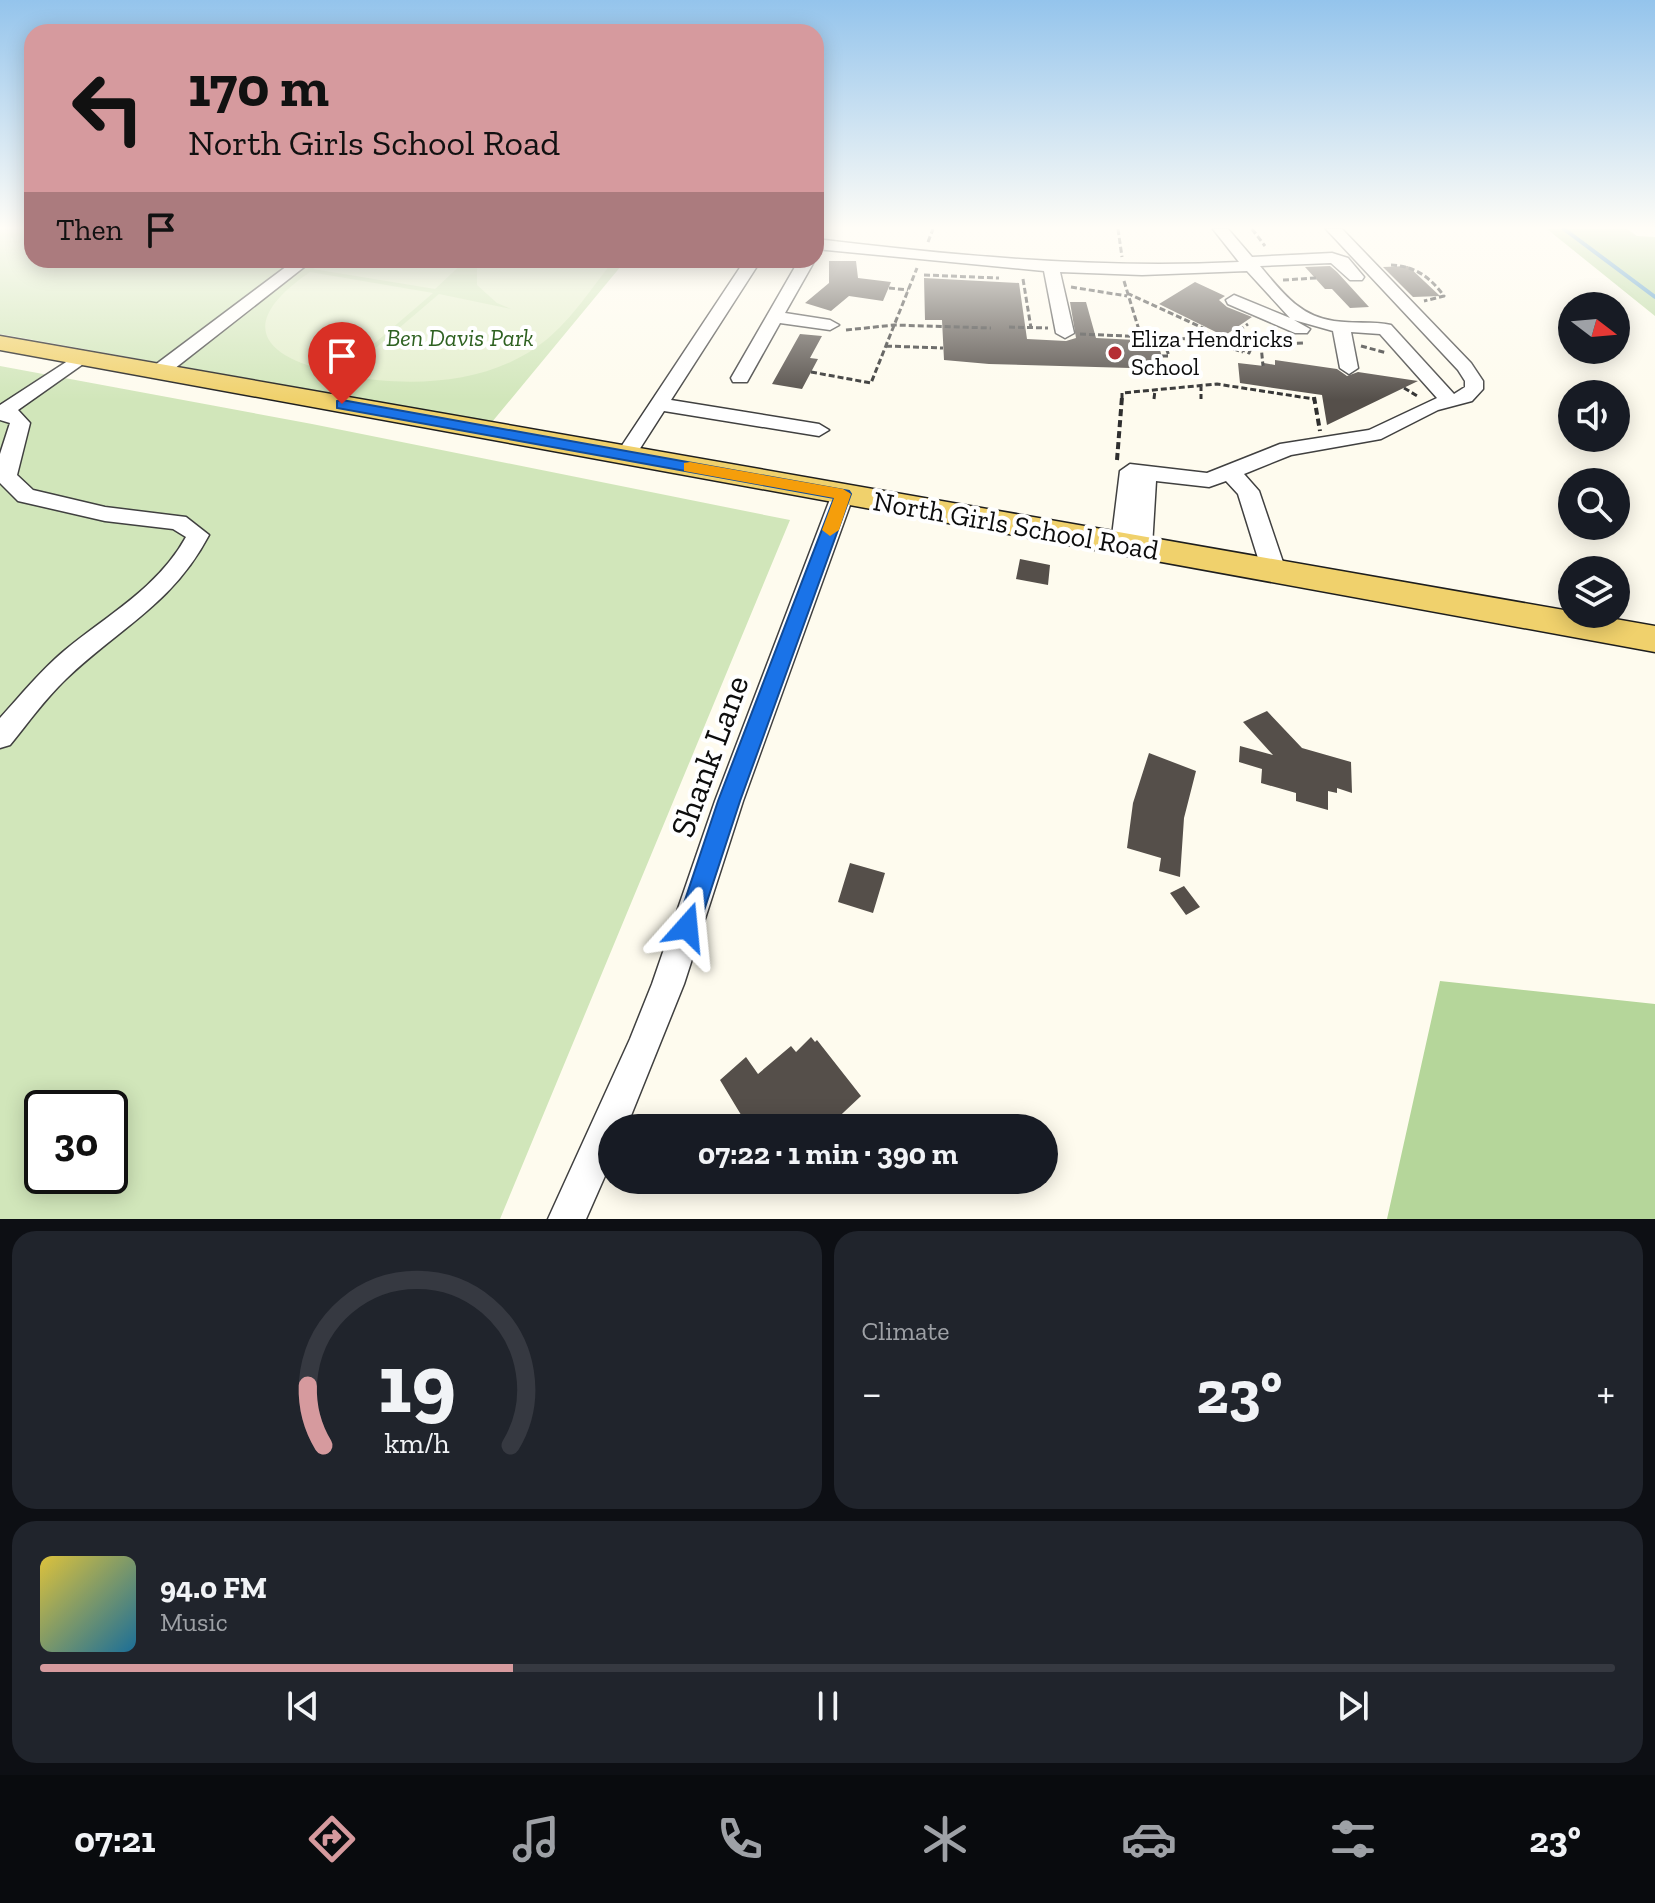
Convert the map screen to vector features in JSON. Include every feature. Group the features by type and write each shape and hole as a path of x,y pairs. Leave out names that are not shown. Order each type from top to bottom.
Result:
{"main road":[{"name":"North Girls School Road","path":"0,343 1655,639"}],"street":[{"path":"158,372 271,286"},
{"path":"625,456 736,286"},
{"path":"740,378 792,286"},
{"path":"1055,286 1065,333"},
{"path":"1268,286 1297,315 1342,333"},
{"path":"1132,546 1128,478 1200,480 1231,473 1287,449 1374,435 1431,406 1471,393 1474,381 1465,367 1403,302 1382,286"},
{"path":"1234,300 1316,334 1385,329 1450,401"},
{"path":"775,317 838,328"},
{"path":"1342,333 1349,368"},
{"path":"2,413 80,358"},
{"path":"659,404 819,430"},
{"path":"0,737 56,673 168,581 190,553 198,535 178,522 105,514 26,496 6,477 20,423 15,416 2,413"},
{"path":"1231,473 1248,491 1274,571"},
{"name":"Shank Lane","path":"567,1219 644,1047 668,984 729,801 843,494"}],"path":[{"path":"811,372 871,383 910,286"},
{"path":"1024,286 1031,328"},
{"path":"1069,286 1127,294 1249,353"},
{"path":"1403,302 1436,300 1444,296 1434,286"},
{"path":"889,288 908,290"},
{"path":"934,320 934,326"},
{"path":"838,328 894,325 991,328"},
{"path":"1009,327 1051,328 1065,333 1199,338 1249,353"},
{"path":"1199,338 1207,332"},
{"path":"1342,333 1382,354 1407,352"},
{"path":"1249,353 1253,344 1302,345 1316,334"},
{"path":"1162,356 1169,356 1163,337"},
{"path":"1261,345 1263,366"},
{"path":"886,346 943,348"},
{"path":"1128,478 1118,458 1122,393 1217,384 1314,397 1320,432 1328,443"},
{"path":"1201,385 1201,399"},
{"path":"1154,400 1155,390"},
{"path":"1317,417 1326,418"}],"green space":[{"name":"Ben Davis Park","path":"0,286 605,286 492,422 0,334"},
{"path":"292,286 391,286 433,293 340,373 292,359 276,349 267,337 266,323 272,308"},
{"path":"478,286 594,286 556,332 524,355 501,366 475,374 422,382 344,375 439,294 511,309 497,303"},
{"path":"1618,286 1655,286 1655,316 1630,296 1630,292"},
{"path":"0,366 312,424 790,520 500,1219 0,1219"},
{"path":"1440,981 1655,1004 1655,1219 1387,1219"}],"building":[{"path":"826,286 889,286 883,301 849,296 831,311 805,303"},
{"path":"924,286 1019,286 1027,339 1066,341 1076,338 1070,302 1086,302 1096,338 1157,341 1166,369 944,360 942,320 925,320"},
{"path":"1189,286 1203,286 1225,296 1219,300 1227,307 1252,317 1224,336 1159,304"},
{"path":"1322,286 1350,286 1369,307 1350,308 1332,289"},
{"path":"1402,286 1429,286 1440,296 1413,297"},
{"path":"800,334 822,336 810,358 818,359 802,389 772,384"},
{"path":"1275,360 1337,369 1347,376 1358,372 1418,381 1327,425 1322,395 1240,383 1238,363 1264,366 1264,363 1275,365"},
{"path":"1020,559 1050,565 1048,585 1016,579"},
{"path":"1267,711 1302,748 1351,762 1352,793 1337,788 1337,793 1328,791 1328,810 1296,801 1296,793 1261,783 1262,769 1239,762 1240,746 1273,755 1243,722"},
{"path":"1149,753 1196,771 1184,818 1180,877 1159,871 1161,858 1127,848 1133,803"},
{"path":"850,863 885,873 873,913 838,902"},
{"path":"1184,886 1200,907 1186,915 1170,893"},
{"path":"811,1037 815,1042 817,1040 861,1096 842,1114 741,1114 720,1080 746,1057 758,1074 791,1046 796,1052"}],"waterway":[{"path":"1640,286 1655,297"}],"slow traffic":[{"path":"690,467 843,494 830,530"}],"place":[{"name":"Eliza Hendricks School","path":"1115,353"}],"route":[{"path":"342,404 843,494 729,801 687,927"}]}
